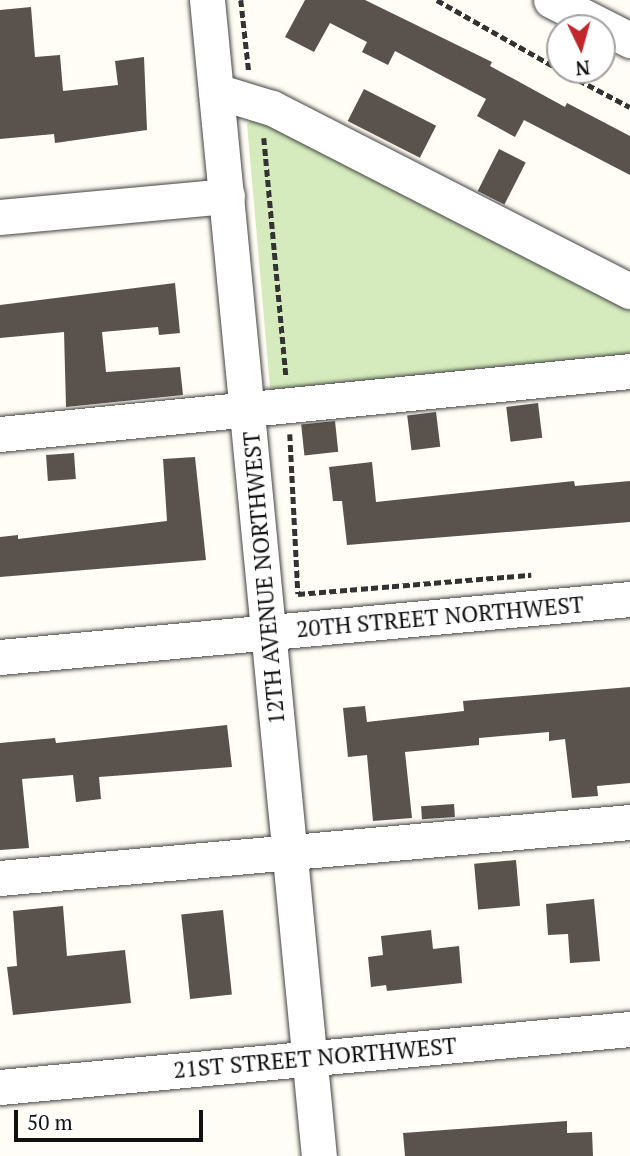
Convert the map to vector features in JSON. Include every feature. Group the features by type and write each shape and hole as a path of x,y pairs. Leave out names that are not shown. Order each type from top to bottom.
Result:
{"street":[{"name":"12TH AVENUE NORTHWEST","path":"207,0 249,411 267,633 319,1156"},
{"path":"551,0 630,40"},
{"path":"216,91 261,104 630,291"},
{"path":"0,216 227,196"},
{"path":"0,434 630,371"},
{"name":"20TH STREET NORTHWEST","path":"0,657 630,599"},
{"path":"0,877 630,822"},
{"name":"21ST STREET NORTHWEST","path":"0,1087 630,1029"}],"path":[{"path":"241,0 248,69 261,104 289,407 298,594 533,575"},
{"path":"437,0 546,62"},
{"path":"586,84 630,107"}],"green space":[{"path":"258,116 630,306 630,363 271,398 247,124"}],"building":[{"path":"305,0 365,0 492,62 490,66 565,107 567,103 630,136 630,175 524,120 515,137 477,116 486,99 395,51 388,65 362,52 367,42 330,23 314,52 285,37"},
{"path":"31,7 35,57 60,55 63,91 118,85 115,61 144,57 147,130 55,143 54,134 0,139 0,10"},
{"path":"364,89 436,126 420,158 348,121"},
{"path":"499,149 526,163 504,204 478,191"},
{"path":"175,283 180,333 159,335 158,327 102,332 106,372 180,367 183,395 66,407 64,332 0,338 0,305"},
{"path":"538,403 542,438 511,442 506,407"},
{"path":"436,412 440,447 411,450 407,416"},
{"path":"335,421 338,452 304,455 301,425"},
{"path":"74,453 76,479 48,481 46,455"},
{"path":"195,457 206,560 0,577 0,537 18,535 18,539 167,521 163,459"},
{"path":"372,462 376,502 574,481 575,486 630,481 630,522 347,545 342,501 333,501 329,467"},
{"path":"630,687 630,783 597,786 598,796 572,798 565,739 549,741 549,732 479,738 479,745 405,752 412,818 373,821 367,755 348,757 343,708 365,706 367,722 464,711 463,701"},
{"path":"227,725 232,767 99,777 101,799 76,802 73,775 22,779 29,848 0,850 0,743 55,738 56,743"},
{"path":"454,804 455,817 422,819 421,806"},
{"path":"516,860 520,906 478,909 474,864"},
{"path":"594,899 600,961 570,963 568,934 548,935 546,904"},
{"path":"63,906 67,956 125,950 131,1003 13,1015 7,967 17,966 13,911"},
{"path":"223,910 232,995 190,999 181,914"},
{"path":"431,930 433,949 459,946 462,983 387,991 386,985 371,987 368,957 383,955 381,936"},
{"path":"567,1121 567,1133 592,1132 593,1156 405,1156 403,1133"}]}
